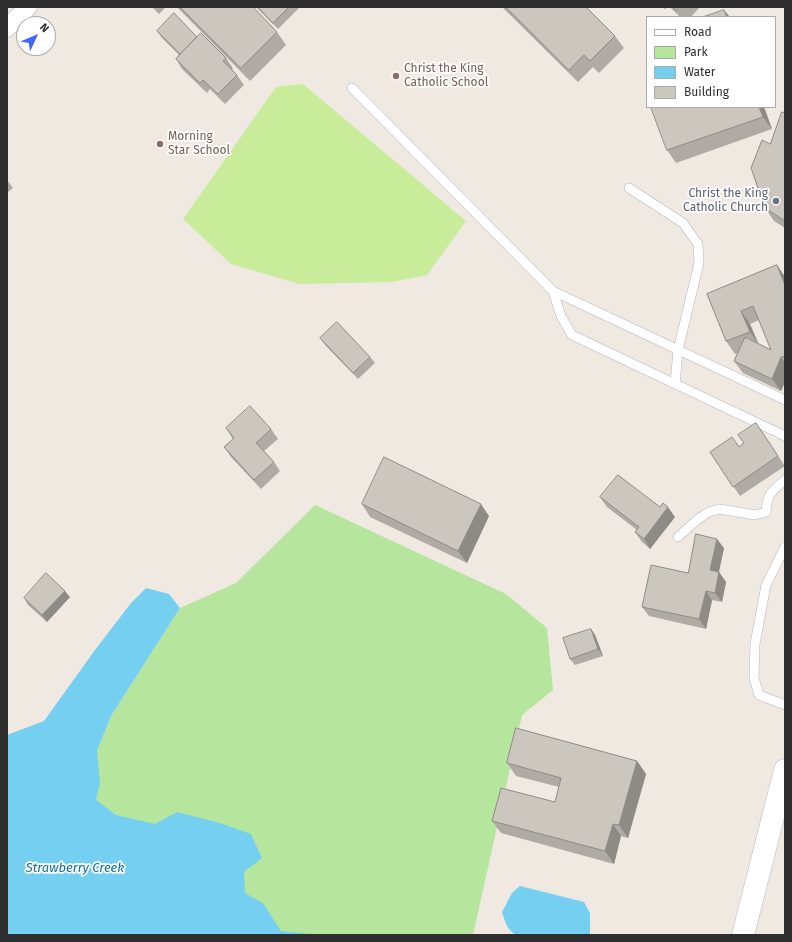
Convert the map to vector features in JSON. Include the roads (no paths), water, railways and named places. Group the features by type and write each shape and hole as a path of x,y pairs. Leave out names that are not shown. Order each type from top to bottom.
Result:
{"main road":[{"path":"743,935 785,770"}],"street":[{"path":"7,28 28,7"}],"lane":[{"path":"352,88 553,291 785,400"},
{"path":"629,188 683,223 698,244 699,263 678,350 675,384"},
{"path":"553,291 561,316 572,335 785,436"},
{"path":"678,537 698,519 709,512 718,509 755,514 766,512 767,502 772,491 784,482"},
{"path":"785,547 766,586 755,644 754,678 759,695 785,705"}],"water":[{"name":"Strawberry Creek","path":"146,588 169,594 180,608 111,716 97,751 100,783 96,800 116,815 155,824 177,812 220,823 251,834 262,858 244,872 245,893 263,903 281,931 312,935 7,935 7,735 44,721 131,603"},
{"path":"520,886 584,902 590,913 590,935 517,935 511,931 502,912 512,893"}],"place":[{"name":"Christ the King Catholic School","path":"396,76"},
{"name":"Morning Star School","path":"160,144"},
{"name":"Christ the King Catholic Church","path":"776,201"}]}
